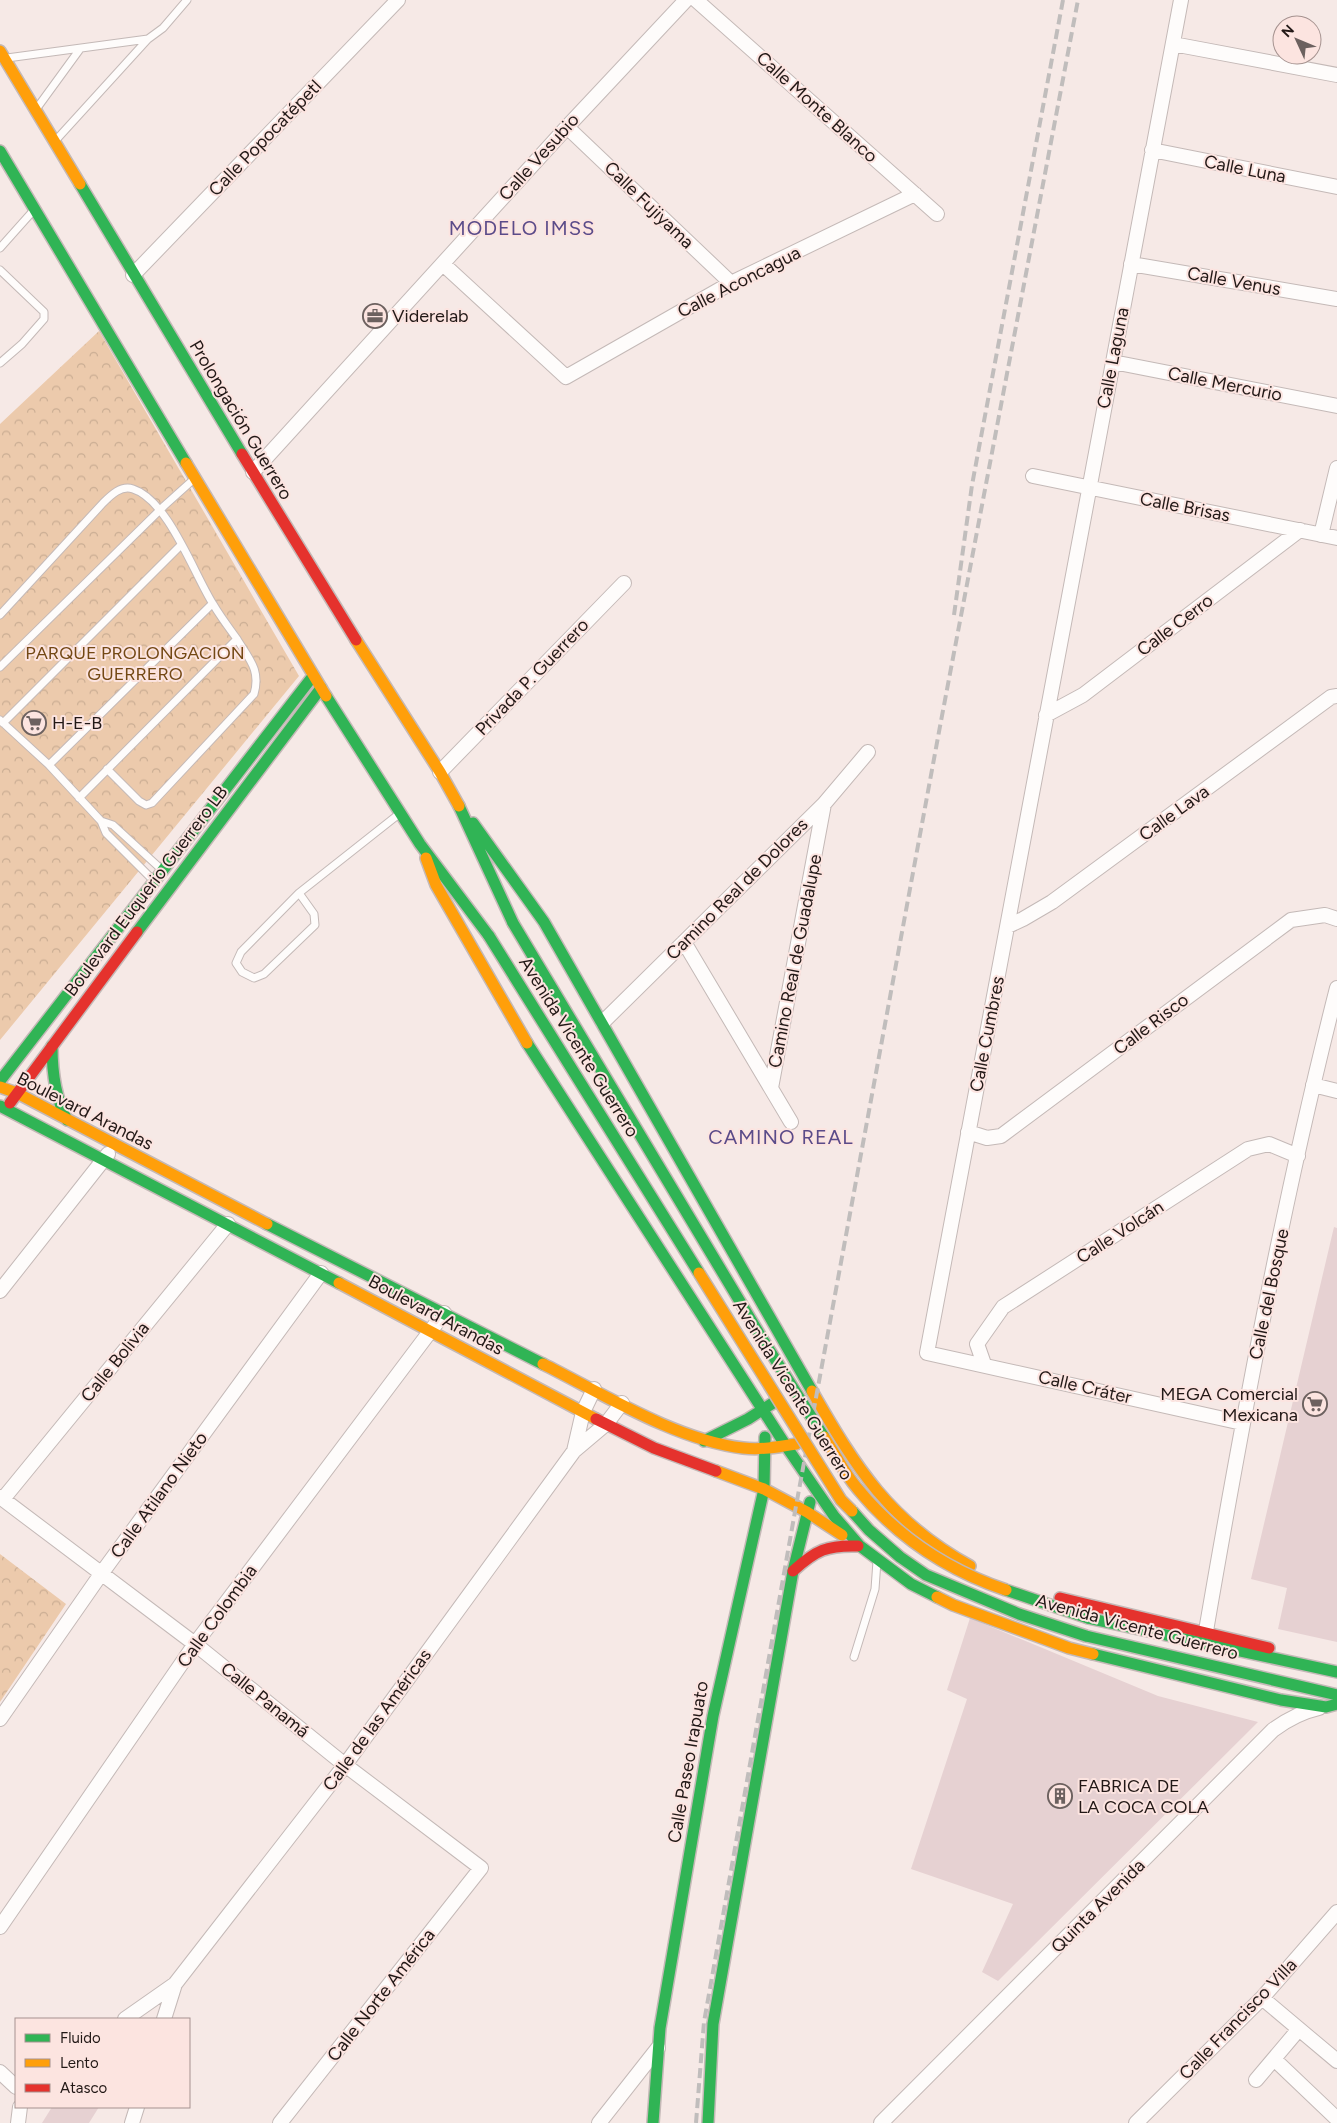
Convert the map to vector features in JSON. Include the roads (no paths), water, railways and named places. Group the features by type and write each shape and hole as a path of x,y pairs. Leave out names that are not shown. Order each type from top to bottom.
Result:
{"main road":[{"name":"Prolongación Guerrero","path":"2,55 314,576 440,772 458,804"},
{"path":"0,151 313,676 420,844 436,884 537,1060 762,1410 814,1488 860,1546 911,1584 953,1605 1069,1648 1281,1700 1331,1705"},
{"name":"Boulevard Euquerio Guerrero LB","path":"0,1081 313,676"},
{"name":"Boulevard Euquerio Guerrero LB","path":"2,1110 17,1093 321,688"},
{"path":"458,804 512,874 544,922 603,1022 806,1382 836,1432 882,1497 914,1528 954,1558 992,1577 1081,1605 1206,1631 1337,1670"},
{"name":"Avenida Vicente Guerrero","path":"458,804 513,924 763,1340 856,1487 883,1517 909,1541 938,1561 982,1582 1088,1618 1337,1670"},
{"name":"Avenida Vicente Guerrero","path":"420,844 489,936 841,1500 869,1530 900,1557 926,1575 1019,1614 1086,1636 1337,1695"},
{"path":"52,1046 54,1082 61,1110 67,1120"},
{"name":"Boulevard Arandas","path":"0,1087 17,1093 114,1145 664,1425 704,1441 738,1448 766,1449 786,1446 836,1432"},
{"name":"Boulevard Arandas","path":"2,1110 228,1224 430,1333 654,1448 764,1490 807,1512 860,1546"},
{"path":"704,1441 734,1427 806,1382"},
{"name":"Calle Paseo Irapuato","path":"654,2123 658,2048 713,1716 764,1490 766,1449 762,1410"},
{"path":"708,2123 713,2024 792,1571 814,1488 836,1432"},
{"path":"845,1528 850,1514 859,1504 873,1498 882,1497"},
{"path":"792,1571 820,1548 832,1545 860,1546"}],"street":[{"name":"Calle Popocatépetl","path":"133,275 398,0"},
{"name":"Calle Vesubio","path":"253,472 567,127 686,0"},
{"name":"Calle Monte Blanco","path":"696,0 937,214"},
{"name":"Calle Laguna","path":"1046,715 1180,0"},
{"path":"1172,44 1337,75"},
{"name":"Calle Fujiyama","path":"567,127 732,283"},
{"name":"Calle Luna","path":"1152,150 1337,188"},
{"name":"Calle Aconcagua","path":"443,264 566,377 732,283 915,194"},
{"name":"Calle Venus","path":"1131,264 1337,299"},
{"name":"Calle Mercurio","path":"1113,362 1337,406"},
{"path":"1321,535 1337,468"},
{"name":"Calle Brisas","path":"1033,476 1337,538"},
{"name":"Calle Cerro","path":"1046,715 1083,695 1300,530"},
{"name":"Privada P. Guerrero","path":"440,772 624,583"},
{"name":"Calle Lava","path":"1008,926 1052,902 1331,697 1337,696"},
{"name":"Calle Cumbres","path":"927,1353 1046,715"},
{"name":"Camino Real de Dolores","path":"603,1022 824,804 868,752"},
{"name":"Camino Real de Guadalupe","path":"771,1088 824,804"},
{"name":"Calle Risco","path":"968,1132 987,1138 1001,1136 1291,920 1325,915 1337,919"},
{"name":"Camino Real de Guadalupe","path":"684,942 791,1122"},
{"name":"Calle del Bosque","path":"1206,1631 1242,1423 1313,1085 1336,994"},
{"path":"1313,1085 1337,1091"},
{"name":"Calle Volcán","path":"984,1364 977,1344 1003,1307 1248,1149 1269,1144 1298,1156"},
{"path":"0,1291 114,1145"},
{"name":"Calle Bolivia","path":"1,1498 228,1224"},
{"name":"Calle Atilano Nieto","path":"0,1719 102,1574 321,1273"},
{"name":"Calle Colombia","path":"0,1927 195,1644 444,1313"},
{"name":"Calle Cráter","path":"927,1353 984,1364 1242,1423"},
{"name":"Calle de las Américas","path":"574,1451 583,1412 594,1389"},
{"name":"Calle de las Américas","path":"126,2018 175,1984 345,1765 574,1451 606,1424 622,1403"},
{"name":"Calle Panamá","path":"1,1498 195,1644 345,1765 481,1868"},
{"name":"Quinta Avenida","path":"881,2123 1273,1730 1289,1718 1305,1711 1331,1705"},
{"name":"Calle Norte América","path":"280,2123 481,1868"},
{"name":"Calle Francisco Villa","path":"1136,2123 1262,1998 1337,1912"},
{"name":"Calle de las Américas","path":"164,2018 175,1984"},
{"path":"1262,1998 1337,2062"},
{"path":"1256,2080 1299,2029"},
{"path":"599,2123 658,2048"},
{"path":"1274,2059 1337,2119"},
{"path":"0,2072 15,2086"},
{"path":"18,2123 20,2108"},
{"path":"132,2123 137,2108"}],"lane":[{"path":"54,142 148,39 163,28 187,0"},
{"path":"2,55 80,49 148,39"},
{"path":"35,110 80,49"},
{"path":"0,248 35,209"},
{"path":"0,270 44,312 44,319 22,344 0,363"},
{"path":"0,667 196,477"},
{"path":"0,615 117,490 131,488 144,495 160,510 212,604 255,668 257,682 254,694 152,803 146,805 138,802 107,769"},
{"path":"154,880 106,833 101,821 49,766 2,722 181,545"},
{"path":"49,766 212,604"},
{"path":"79,798 237,639"},
{"path":"299,893 314,914 315,925 264,974 254,978 242,972 236,962 241,952 299,893 401,813"},
{"path":"101,821 113,825 174,882"},
{"path":"854,1657 875,1588 877,1560"}],"railway":[{"path":"954,615 972,485 1063,0"},
{"path":"696,2123 704,2022 796,1506 941,721 1078,0"}],"place":[{"name":"Viderelab","path":"375,316"},
{"name":"H-E-B","path":"34,723"},
{"name":"MEGA Comercial Mexicana","path":"1315,1404"},
{"name":"FABRICA DE LA COCA COLA","path":"1060,1796"}],"district":[{"name":"MODELO IMSS","path":"522,228"},
{"name":"CAMINO REAL","path":"781,1137"}],"park label":[{"name":"PARQUE PROLONGACION GUERRERO","path":"135,663"}]}
